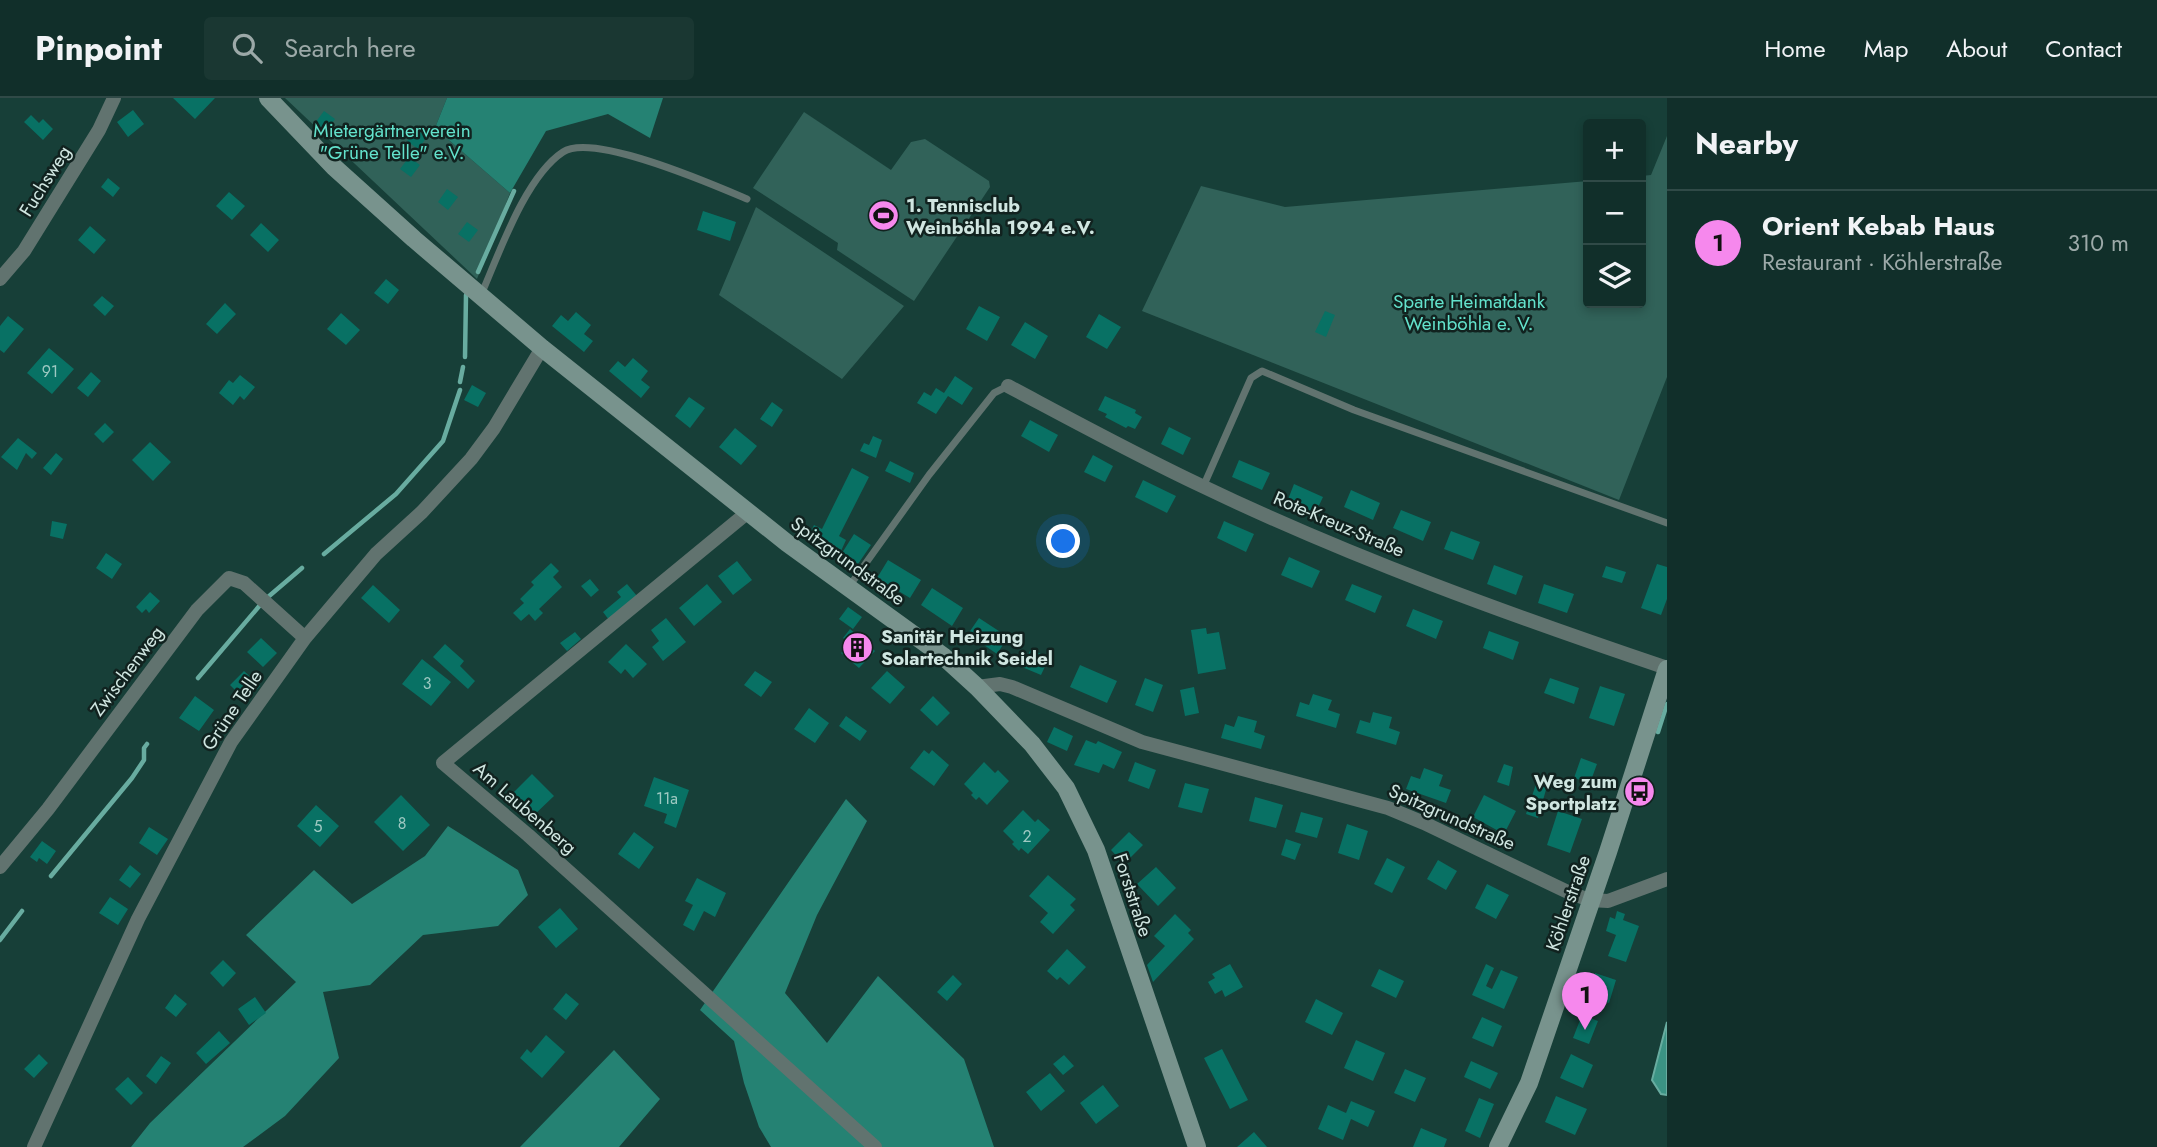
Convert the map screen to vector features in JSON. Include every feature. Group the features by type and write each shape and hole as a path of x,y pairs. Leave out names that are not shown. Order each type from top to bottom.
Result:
{"street":[{"name":"Fuchsweg","path":"0,279 31,240 99,130 114,98"},
{"name":"Spitzgrundstraße","path":"274,101 352,184 542,348 748,512 943,656 977,687 1000,684 1012,687 1142,742 1388,808 1424,822 1570,893 1590,900"},
{"name":"Grüne Telle","path":"34,1147 138,919 231,742 305,638 376,554 422,512 471,459 494,428 542,348"},
{"name":"Rote-Kreuz-Straße","path":"1008,386 1203,487 1348,550 1504,612 1667,669"},
{"name":"Am Laubenberg","path":"748,512 443,763 528,835 876,1147"},
{"name":"Zwischenweg","path":"0,867 48,809 197,610 229,578 244,583 305,638"},
{"name":"Köhlerstraße","path":"1498,1147 1529,1083 1667,669"},
{"name":"Forststraße","path":"977,687 1045,758 1075,804 1096,850 1197,1147"},
{"path":"1590,900 1608,901 1667,879"}],"lane":[{"path":"480,296 536,179 564,150 587,148 633,156 747,199"},
{"path":"1203,487 1251,377 1262,371 1354,410 1667,523"},
{"path":"848,588 929,475 994,393 1008,386"}],"green space":[{"name":"Mietergärtnerverein \"Grüne Telle\" e.V.","path":"285,98 447,98 435,128 510,193 477,279"},
{"name":"1. Tennisclub Weinböhla 1994 e.V.","path":"804,112 891,170 911,142 925,139 989,181 990,187 914,301 837,250 838,243 753,188"},
{"name":"Sparte Heimatdank Weinböhla e. V.","path":"1667,136 1667,377 1619,500 1142,311 1201,186 1285,207 1583,181 1583,308 1646,308 1646,176 1651,175"},
{"path":"756,207 904,306 842,379 719,295"}],"shaded area":[{"path":"447,98 663,98 650,138 608,114 546,131 510,193 435,128"},
{"path":"846,799 867,821 817,915 785,993 827,1043 878,976 964,1059 994,1147 771,1147 759,1127 744,1083 734,1041 700,1010"},
{"path":"448,826 518,870 528,895 498,926 423,935 370,985 323,992 339,1058 285,1116 243,1147 131,1147 150,1123 296,982 246,935 314,870 352,904 425,856"},
{"path":"1667,1022 1667,1095 1661,1094 1652,1080"},
{"path":"614,1050 660,1099 619,1147 520,1147"}],"building":[{"path":"173,98 215,98 195,119"},
{"path":"133,110 144,124 128,137 117,122"},
{"path":"324,111 335,119 326,131 315,123"},
{"path":"31,115 39,123 43,119 53,129 43,140 24,122"},
{"path":"416,129 427,137 418,149 407,141"},
{"path":"409,157 420,165 411,177 400,169"},
{"path":"108,178 120,188 113,197 101,187"},
{"path":"447,189 458,197 448,210 438,202"},
{"path":"229,192 245,206 232,220 216,206"},
{"path":"703,211 736,222 730,241 697,230"},
{"path":"467,222 478,230 469,242 458,234"},
{"path":"261,223 279,240 268,252 250,235"},
{"path":"90,226 106,240 94,254 78,240"},
{"path":"386,279 399,290 388,304 374,293"},
{"path":"102,296 114,306 105,316 93,305"},
{"path":"225,303 236,314 217,334 206,324"},
{"path":"979,306 1000,317 987,341 966,329"},
{"path":"1325,311 1335,315 1326,337 1315,332"},
{"path":"576,312 591,325 584,334 593,341 584,352 552,326 561,315 568,321"},
{"path":"341,313 360,330 346,345 327,329"},
{"path":"1099,314 1121,327 1107,349 1086,337"},
{"path":"8,316 24,329 4,353 0,350 0,326"},
{"path":"1025,322 1048,336 1035,359 1011,345"},
{"path":"49,348 74,369 52,394 27,373"},
{"path":"633,358 648,371 641,380 650,387 641,398 609,371 618,361 625,367"},
{"path":"91,372 101,381 88,397 77,388"},
{"path":"240,375 255,387 244,400 240,396 233,405 219,393 229,380 233,383"},
{"path":"955,376 973,388 962,405 948,396 936,414 917,403 924,392 931,396 936,388 944,393"},
{"path":"472,385 486,393 478,407 464,400"},
{"path":"1105,396 1136,410 1135,413 1142,417 1135,429 1128,426 1126,428 1105,417 1107,414 1098,410"},
{"path":"689,397 705,408 690,428 675,416"},
{"path":"772,402 783,410 772,427 760,419"},
{"path":"1030,420 1058,435 1049,452 1021,436"},
{"path":"105,423 114,432 103,443 94,434"},
{"path":"1169,427 1191,438 1183,455 1161,444"},
{"path":"735,428 757,446 741,465 719,447"},
{"path":"873,436 882,440 876,458 860,451 864,443 869,445"},
{"path":"18,438 37,453 32,459 26,453 17,470 1,457"},
{"path":"150,442 171,462 153,481 132,460"},
{"path":"56,453 63,459 51,475 43,468"},
{"path":"1093,455 1113,466 1105,482 1084,472"},
{"path":"1239,460 1270,473 1262,490 1232,477"},
{"path":"890,461 914,473 910,483 885,471"},
{"path":"852,468 869,477 839,536 846,540 841,551 809,535 814,525 822,529"},
{"path":"1143,480 1176,496 1167,513 1135,497"},
{"path":"1294,484 1323,497 1315,514 1287,502"},
{"path":"1351,490 1380,503 1373,520 1344,507"},
{"path":"1401,510 1431,522 1423,541 1393,528"},
{"path":"52,521 67,524 63,539 50,536"},
{"path":"1224,521 1254,534 1246,552 1217,538"},
{"path":"1451,531 1480,542 1473,560 1444,549"},
{"path":"854,534 871,545 858,564 842,553"},
{"path":"106,553 122,564 112,579 96,568"},
{"path":"1289,557 1320,571 1312,588 1281,575"},
{"path":"888,560 921,580 910,598 877,578"},
{"path":"737,561 752,580 733,595 718,576"},
{"path":"551,563 559,571 553,577 562,587 539,609 543,613 535,621 529,614 521,621 513,613 524,603 520,599 534,585 531,582"},
{"path":"1657,564 1667,567 1667,599 1661,615 1641,608"},
{"path":"1494,565 1523,576 1516,595 1487,584"},
{"path":"1606,566 1626,572 1622,583 1602,577"},
{"path":"590,579 599,590 591,597 581,586"},
{"path":"627,584 637,596 609,620 603,612 621,597 617,592"},
{"path":"707,584 722,602 694,626 679,608"},
{"path":"1352,584 1382,596 1375,613 1345,600"},
{"path":"1544,584 1574,594 1567,613 1538,603"},
{"path":"373,585 400,610 389,623 361,598"},
{"path":"932,588 963,608 952,626 921,605"},
{"path":"150,592 160,601 149,613 146,609 142,613 136,607"},
{"path":"848,607 862,617 853,629 839,619"},
{"path":"1413,609 1443,621 1436,639 1406,626"},
{"path":"666,618 686,642 663,661 652,647 659,641 651,630"},
{"path":"979,618 1008,637 997,654 968,634"},
{"path":"1206,628 1207,634 1219,632 1226,669 1198,674 1191,630"},
{"name":"Sanitär Heizung Solartechnik Seidel","path":"850,629 875,651 859,668 841,653 850,644 843,638"},
{"path":"1489,631 1519,642 1513,660 1483,648"},
{"path":"575,632 581,639 567,651 560,643"},
{"path":"261,638 277,653 263,667 247,652"},
{"path":"445,644 464,661 460,666 475,681 468,689 433,657"},
{"path":"626,644 647,664 633,678 625,669 621,674 608,662"},
{"path":"1031,649 1049,658 1041,675 1022,667"},
{"path":"422,659 451,682 431,706 402,684"},
{"path":"1080,665 1117,681 1107,703 1070,687"},
{"path":"244,671 260,686 246,701 230,685"},
{"path":"755,671 772,682 761,697 744,685"},
{"path":"887,671 905,687 890,704 871,688"},
{"path":"1145,678 1163,685 1153,712 1135,705"},
{"path":"1550,678 1579,688 1574,704 1544,693"},
{"path":"1600,686 1625,694 1614,726 1589,718"},
{"path":"1194,687 1199,713 1185,716 1180,690"},
{"path":"1313,694 1332,700 1328,710 1340,714 1336,728 1296,716 1300,702 1309,705"},
{"path":"195,696 214,710 199,731 179,718"},
{"path":"933,696 950,713 937,726 920,710"},
{"path":"809,708 829,723 815,743 794,729"},
{"path":"1373,712 1392,717 1389,728 1400,732 1396,745 1356,733 1360,720 1370,723"},
{"path":"846,716 867,731 860,741 839,726"},
{"path":"1238,716 1257,721 1254,732 1265,736 1261,749 1221,738 1225,724 1234,727"},
{"path":"1054,727 1073,736 1067,751 1047,742"},
{"path":"1086,740 1096,744 1098,741 1122,752 1114,769 1103,764 1099,773 1074,765"},
{"path":"924,750 929,754 932,750 949,765 934,786 910,768"},
{"path":"1581,758 1597,764 1590,783 1574,778"},
{"path":"984,762 995,773 998,770 1009,781 987,805 979,797 976,800 964,784"},
{"path":"1135,762 1156,770 1149,789 1128,781"},
{"path":"1504,764 1513,767 1509,786 1497,782"},
{"path":"1424,768 1443,775 1439,786 1451,790 1446,803 1406,789 1411,776 1420,779"},
{"path":"532,774 554,796 532,817 511,795"},
{"path":"1539,775 1549,779 1538,818 1526,814"},
{"path":"654,777 689,790 676,828 664,823 667,814 644,806"},
{"path":"1185,783 1209,789 1202,813 1178,807"},
{"path":"401,795 430,825 403,851 374,822"},
{"path":"1484,795 1516,811 1504,834 1473,817"},
{"path":"1255,797 1283,805 1276,828 1249,821"},
{"path":"316,805 339,826 320,847 297,826"},
{"path":"1023,810 1035,822 1038,819 1050,830 1028,854 1021,848 1019,851 1003,831"},
{"path":"1558,811 1582,819 1570,853 1547,845"},
{"path":"1301,812 1323,818 1317,838 1295,832"},
{"path":"1347,824 1368,831 1359,860 1338,853"},
{"path":"149,827 168,839 157,855 139,843"},
{"path":"634,832 654,847 639,869 618,854"},
{"path":"1129,832 1143,845 1124,864 1111,850"},
{"path":"1286,839 1301,844 1295,860 1281,855"},
{"path":"42,841 56,851 47,864 39,858 37,862 30,857"},
{"path":"1387,858 1405,867 1392,893 1374,884"},
{"path":"1438,860 1457,871 1446,890 1427,879"},
{"path":"130,865 141,874 130,888 119,880"},
{"path":"1156,867 1176,888 1158,906 1137,884"},
{"path":"1048,875 1076,899 1070,905 1075,910 1053,934 1040,922 1048,913 1029,896"},
{"path":"697,878 726,893 715,917 704,911 694,931 683,925 693,905 685,901"},
{"path":"1487,884 1509,895 1496,919 1475,908"},
{"path":"110,897 128,909 118,925 99,913"},
{"path":"560,908 578,929 556,948 538,927"},
{"path":"1617,911 1625,914 1623,920 1639,926 1626,962 1608,956 1616,935 1606,931 1610,917 1615,919"},
{"path":"1175,914 1191,930 1188,933 1194,939 1153,982 1147,965 1165,946 1154,936"},
{"path":"1067,949 1086,967 1069,985 1060,977 1057,980 1047,971"},
{"path":"223,960 236,973 223,987 210,973"},
{"path":"1230,964 1243,987 1225,997 1222,990 1215,994 1208,982 1215,978 1212,974"},
{"path":"1486,964 1494,968 1486,986 1492,989 1501,970 1518,977 1504,1009 1472,995"},
{"path":"1379,969 1404,981 1396,998 1371,986"},
{"path":"1595,973 1616,980 1609,1003 1587,996"},
{"path":"953,975 962,984 947,1001 937,992"},
{"path":"566,993 579,1004 566,1020 553,1009"},
{"path":"175,994 187,1004 176,1017 165,1008"},
{"path":"255,997 266,1013 249,1025 238,1009"},
{"path":"1316,999 1343,1013 1332,1035 1305,1022"},
{"path":"1582,1015 1598,1021 1589,1044 1573,1038"},
{"path":"1482,1017 1502,1026 1493,1047 1472,1038"},
{"path":"219,1031 230,1043 206,1064 196,1053"},
{"path":"546,1035 565,1052 542,1078 520,1058 527,1049 531,1053"},
{"path":"1356,1040 1385,1053 1373,1081 1344,1068"},
{"path":"1222,1049 1248,1100 1230,1109 1204,1058"},
{"path":"39,1054 48,1063 34,1078 24,1069"},
{"path":"1571,1054 1593,1065 1583,1088 1560,1078"},
{"path":"1064,1055 1074,1066 1063,1075 1053,1064"},
{"path":"161,1056 171,1063 156,1084 146,1076"},
{"path":"1471,1061 1498,1073 1490,1089 1464,1077"},
{"path":"1405,1069 1426,1078 1415,1102 1394,1093"},
{"path":"1050,1073 1065,1091 1041,1111 1026,1092"},
{"path":"128,1077 143,1093 131,1105 115,1089"},
{"path":"1103,1085 1119,1106 1096,1124 1080,1103"},
{"path":"1556,1096 1587,1109 1575,1135 1545,1122"},
{"path":"1479,1098 1494,1104 1480,1138 1465,1131"},
{"path":"1351,1101 1375,1111 1368,1127 1351,1119 1343,1140 1318,1129 1328,1105 1346,1113"},
{"path":"1421,1128 1447,1139 1444,1147 1413,1147"},
{"path":"1254,1132 1267,1147 1237,1147"}],"waterway":[{"path":"478,272 514,191"},
{"path":"465,357 466,295"},
{"path":"460,382 463,367"},
{"path":"324,554 396,494 443,441 460,390"},
{"path":"268,597 302,568"},
{"path":"198,678 261,604"},
{"path":"1658,732 1667,704"},
{"path":"51,876 132,778 144,760 144,748 147,744"},
{"path":"0,940 22,911"}],"place":[{"name":"1. Tennisclub Weinböhla 1994 e.V.","path":"883,216"},
{"name":"Sanitär Heizung Solartechnik Seidel","path":"858,647"},
{"name":"Weg zum Sportplatz","path":"1640,792"},
{"name":"Orient Kebab Haus","path":"1585,1030"}]}
